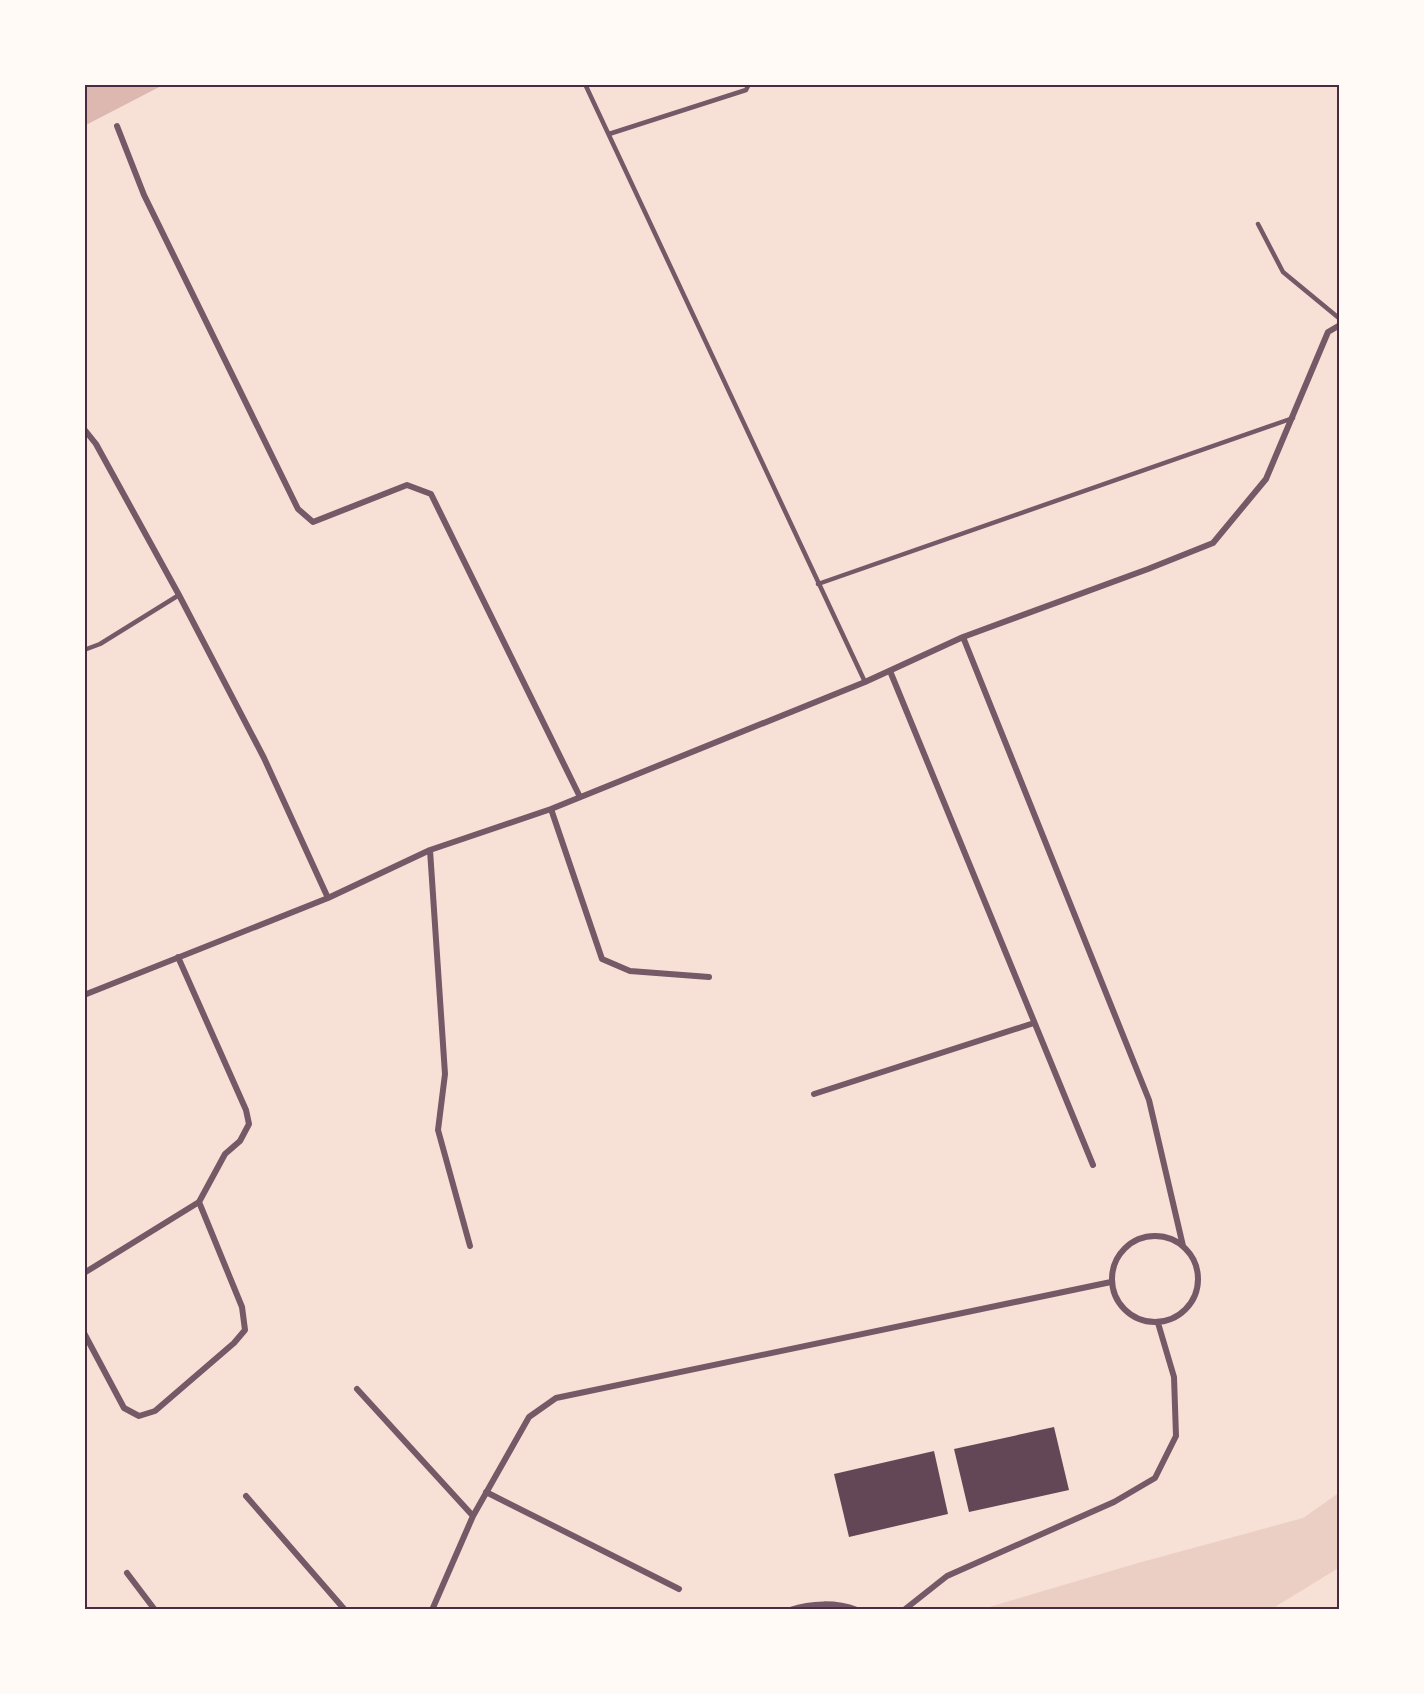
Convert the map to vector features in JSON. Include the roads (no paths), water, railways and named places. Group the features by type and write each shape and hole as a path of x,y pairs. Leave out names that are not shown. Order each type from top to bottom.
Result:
{"street":[{"path":"117,126 144,195 297,509 313,522 407,485 431,494 580,797"},
{"path":"84,995 328,898 430,850 580,797 865,682 963,638 1148,570 1213,543 1266,479 1328,332 1340,325"},
{"path":"84,429 96,444 179,595 264,758 328,898"},
{"path":"963,638 1149,1100 1183,1246"},
{"path":"890,671 1093,1165"},
{"path":"551,808 602,959 630,971 709,978"},
{"path":"430,850 445,1074 438,1131 470,1246"},
{"path":"84,1273 199,1202 225,1154 240,1141 249,1124 246,1110 178,957"},
{"path":"814,1094 1035,1023"},
{"path":"84,1333 124,1408 139,1416 155,1411 234,1343 245,1330 242,1307 199,1202"},
{"path":"1152,1236 1169,1238 1183,1246 1194,1258 1198,1276 1196,1293 1188,1308 1175,1318 1158,1323 1141,1321 1126,1312 1114,1298 1112,1282 1113,1266 1122,1251 1135,1241 1152,1236"},
{"path":"432,1610 473,1516 529,1417 556,1398 1112,1282"},
{"path":"904,1610 947,1576 1114,1502 1155,1478 1176,1436 1174,1377 1158,1323"},
{"path":"357,1389 473,1516"},
{"path":"486,1492 679,1590"},
{"path":"246,1496 345,1610"},
{"path":"127,1573 155,1610"},
{"path":"790,1610 811,1605 831,1604 857,1610"}],"lane":[{"path":"585,84 865,682"},
{"path":"609,134 746,90 749,84"},
{"path":"1258,224 1283,272 1340,319"},
{"path":"818,584 1293,417"},
{"path":"84,650 100,644 179,595"}]}
